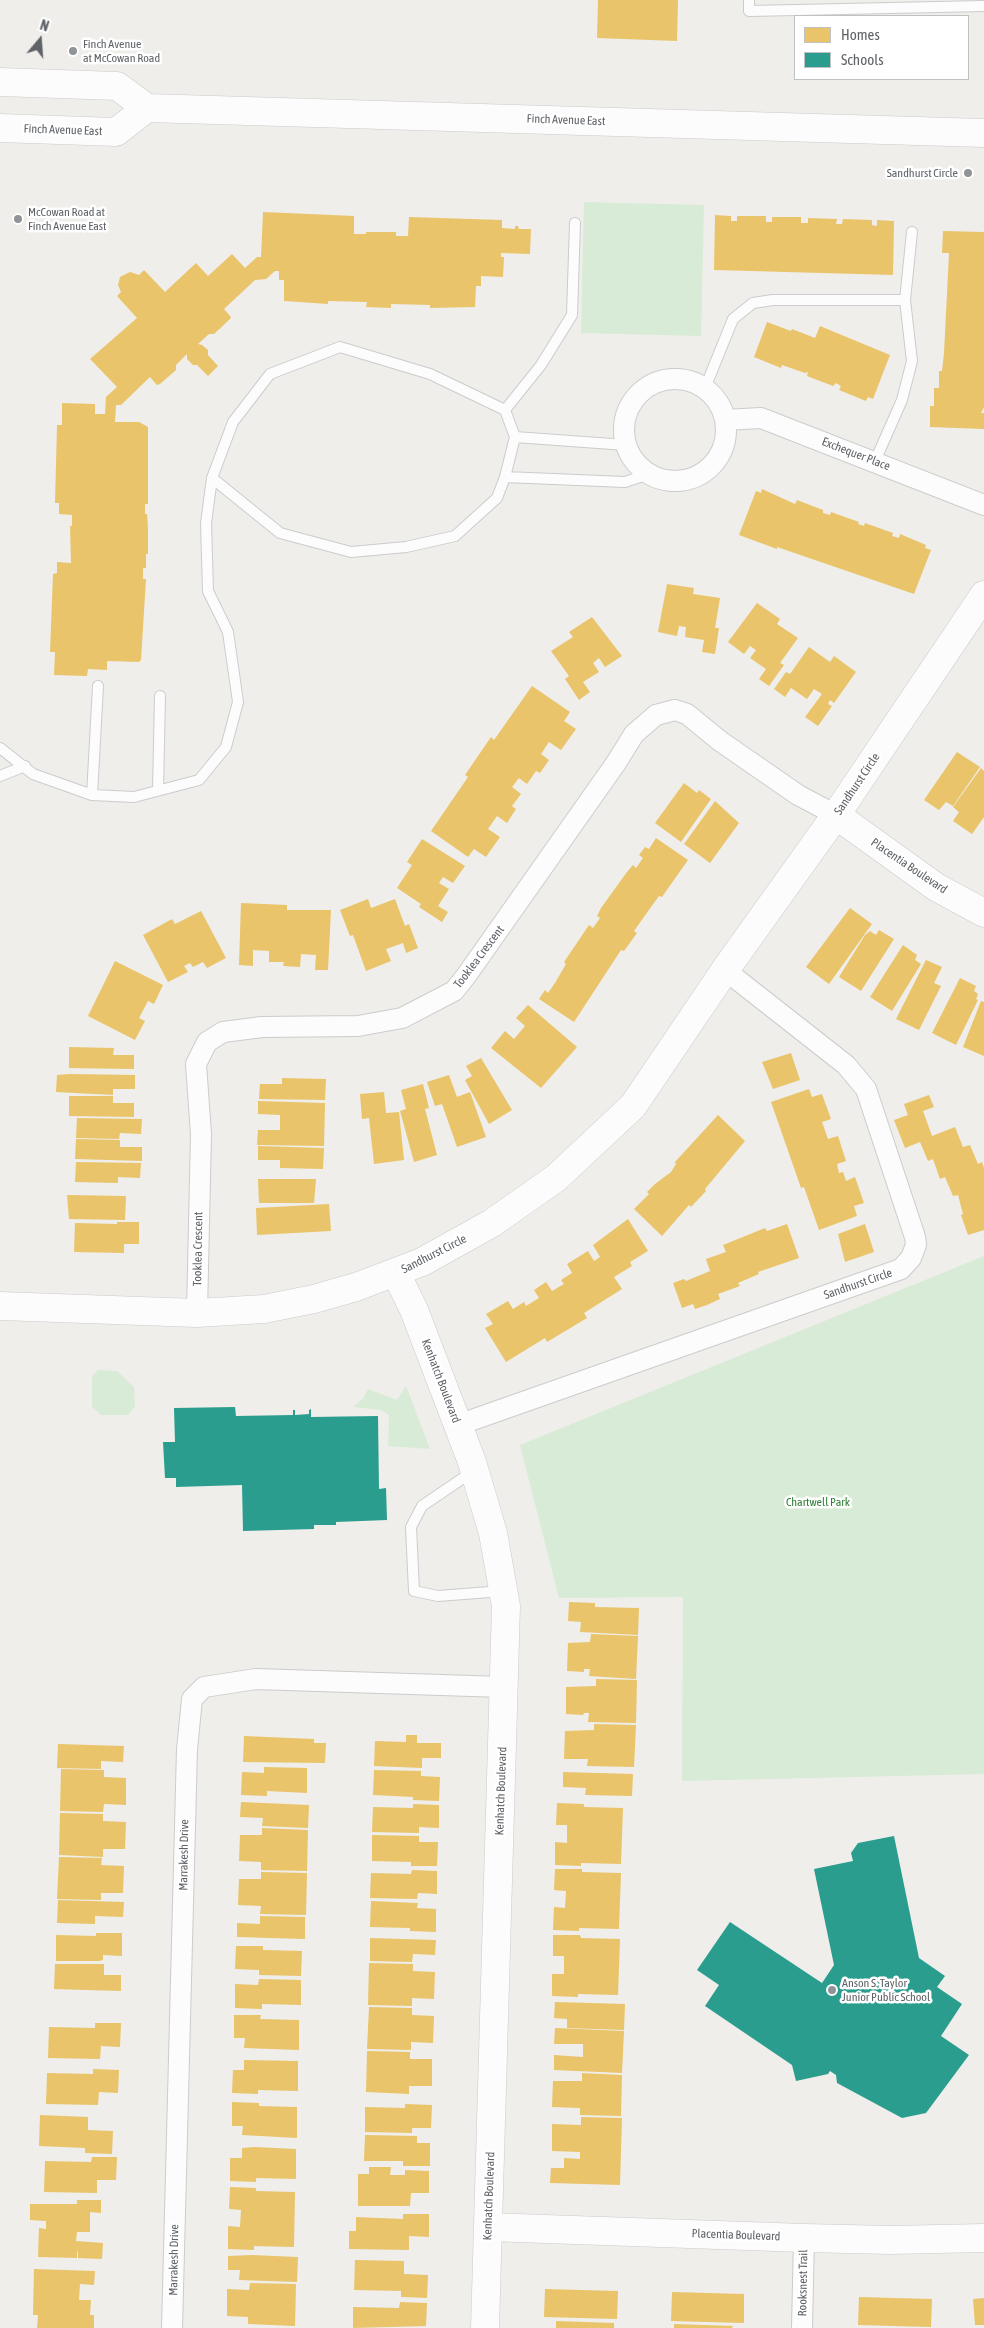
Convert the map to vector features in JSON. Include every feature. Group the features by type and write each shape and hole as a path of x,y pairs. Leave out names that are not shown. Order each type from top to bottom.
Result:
{"street":[{"path":"0,82 117,86 147,108"},
{"name":"Finch Avenue East","path":"0,128 116,132 147,108 984,133"},
{"path":"664,380 682,380 705,388 720,406 725,420 726,437 721,453 711,466 698,476 682,481 665,480 649,474 639,467 626,445 624,429 627,412 636,397 648,386 664,380"},
{"name":"Exchequer Place","path":"725,420 761,418 984,505"},
{"name":"Sandhurst Circle","path":"0,1306 197,1313 264,1309 314,1299 396,1273 422,1262 492,1223 556,1178 633,1106 725,970 836,815 984,595"},
{"name":"Tooklea Crescent","path":"197,1313 200,1134 196,1064 207,1042 223,1032 262,1027 358,1026 388,1021 402,1018 454,991 604,780 634,734 656,715 676,710 687,714 720,741 798,795 836,815"},
{"name":"Placentia Boulevard","path":"836,815 936,886 984,913"},
{"name":"Sandhurst Circle","path":"458,1424 901,1269 911,1258 916,1245 915,1237 866,1088 846,1065 725,970"},
{"name":"Kenhatch Boulevard","path":"396,1273 414,1310 475,1470 493,1533 504,1591 485,2328"},
{"name":"Marrakesh Drive","path":"172,2328 187,1749 192,1699 204,1687 256,1679 503,1687"},
{"name":"Placentia Boulevard","path":"488,2227 804,2238 899,2240 984,2238"},
{"name":"Rooksnest Trail","path":"802,2328 804,2238"}],"lane":[{"path":"749,0 749,11 984,6"},
{"path":"505,410 541,365 572,315 575,223"},
{"path":"874,461 902,400 912,361 905,300 912,232"},
{"path":"705,388 733,319 753,303 773,300 905,300"},
{"path":"0,748 26,766 32,774 92,795 134,797 199,780 226,747 238,702 228,632 208,590 206,522 212,478 233,422 270,374 340,347 430,374 505,410 515,437 505,477 497,498 455,536 406,547 351,552 280,533 212,478"},
{"path":"515,437 626,445"},
{"path":"505,477 625,482 649,474"},
{"path":"92,795 98,686"},
{"path":"158,790 160,696"},
{"path":"0,776 26,766"},
{"path":"475,1470 422,1506 411,1527 414,1591 438,1596 504,1591"}],"green space":[{"path":"584,202 704,205 701,336 581,333"},
{"name":"Chartwell Park","path":"984,1256 984,1774 682,1781 683,1597 559,1598 520,1445"},
{"path":"98,1370 117,1371 134,1387 135,1406 128,1415 101,1415 92,1407 92,1377"},
{"path":"406,1386 430,1449 388,1446 389,1415 381,1410 353,1407 363,1399 368,1389 397,1400"}],"building: Homes":[{"path":"598,0 678,0 677,41 597,38"},
{"path":"263,212 354,216 354,234 396,232 396,236 408,236 409,217 502,220 502,228 515,229 515,226 518,226 519,229 531,229 530,254 501,253 501,257 504,257 503,277 481,276 481,286 476,286 475,307 430,308 430,305 391,304 391,308 366,307 367,302 328,301 328,304 284,301 284,280 279,280 279,271 275,271 266,279 255,280 224,309 231,317 230,319 214,334 209,334 198,344 208,350 208,355 218,366 208,376 197,365 193,365 187,359 187,354 176,365 176,370 160,384 157,385 150,377 121,405 116,405 115,422 139,422 148,427 148,504 145,504 145,514 147,514 148,554 146,554 146,568 143,568 143,579 146,579 141,660 139,662 107,661 107,670 88,669 87,676 54,675 55,652 50,652 53,574 57,573 57,562 71,563 70,526 72,526 72,515 59,514 59,503 55,503 57,425 62,425 62,403 95,404 95,414 105,414 106,397 117,387 90,359 137,318 117,296 121,292 118,285 120,277 130,272 139,275 144,270 165,292 196,263 208,276 232,254 245,268 257,257 261,257"},
{"path":"715,215 731,216 731,221 737,221 737,216 766,216 766,222 772,222 772,217 801,217 801,223 808,223 808,218 837,219 836,224 842,224 843,219 872,220 872,225 877,226 877,220 894,221 893,275 714,270"},
{"path":"943,231 984,232 984,407 981,413 984,413 984,429 930,427 930,406 934,406 934,388 939,388 939,371 942,371 944,353 949,253 942,253"},
{"path":"767,322 815,338 820,326 890,355 873,399 868,397 866,401 839,390 841,386 836,383 833,386 807,376 808,372 805,373 782,365 781,368 754,357"},
{"path":"762,489 795,504 797,500 823,510 823,513 830,515 831,512 859,522 858,524 864,526 865,523 893,533 892,536 899,538 900,534 926,545 925,548 931,550 914,594 739,535 756,491 761,493"},
{"path":"667,584 694,588 693,594 720,598 715,628 719,628 715,654 702,652 704,640 685,637 686,627 679,626 677,636 658,632"},
{"path":"757,603 780,619 777,624 798,638 780,663 784,665 769,686 759,679 766,669 750,658 756,650 750,646 744,654 728,642"},
{"path":"592,617 622,656 605,667 599,658 593,663 599,672 583,682 590,692 579,700 565,679 569,676 551,651 573,637 569,632"},
{"path":"809,647 830,662 834,656 856,672 834,703 830,700 828,704 832,706 818,726 805,717 822,694 814,689 807,699 791,688 785,697 774,689 786,672 790,674"},
{"path":"532,686 570,712 564,721 576,729 561,750 549,742 541,754 549,760 540,773 536,771 527,784 519,778 512,787 521,794 512,806 516,809 507,823 497,816 488,829 500,837 486,857 474,849 468,857 431,831 468,777 465,775 491,737 494,740"},
{"path":"957,752 980,767 953,806 946,802 939,810 924,800"},
{"path":"981,768 984,771 984,817 972,834 953,821 959,812 953,807"},
{"path":"684,783 697,793 699,790 711,799 681,842 655,823"},
{"path":"715,801 739,823 710,863 684,844"},
{"path":"656,838 688,860 662,897 659,896 634,931 637,933 624,951 621,950 574,1022 539,999 545,990 548,993 555,983 566,964 564,962 589,925 593,928 600,918 597,916 601,908 627,872 633,865 636,868 643,858 639,855 645,847 649,849"},
{"path":"422,839 465,866 453,883 443,877 439,883 449,889 438,906 448,912 442,922 419,907 421,904 397,888 412,865 407,862"},
{"path":"368,899 371,908 395,899 405,926 409,924 418,948 406,953 403,943 386,949 391,961 366,971 353,935 350,936 340,910"},
{"path":"241,903 287,905 287,910 331,910 328,970 315,970 316,955 301,954 300,967 283,966 284,962 269,962 269,951 253,950 253,966 239,965"},
{"path":"850,908 872,924 829,984 806,967"},
{"path":"201,911 226,958 207,968 203,962 193,967 190,963 184,966 188,972 168,982 143,935 172,919 175,924"},
{"path":"879,930 894,939 861,991 839,977 865,935 870,931 876,935"},
{"path":"903,945 917,955 915,960 921,964 892,1011 870,997"},
{"path":"926,960 942,967 934,983 941,986 919,1030 896,1019"},
{"path":"115,961 163,985 154,1004 148,1001 139,1018 145,1021 135,1040 88,1016"},
{"path":"960,978 976,986 974,991 978,994 976,999 978,1000 956,1045 932,1033"},
{"path":"981,1001 984,1002 984,1056 963,1047"},
{"path":"528,1005 577,1047 541,1088 491,1048 505,1031 514,1039 525,1026 516,1018"},
{"path":"69,1047 114,1048 113,1055 134,1055 134,1069 69,1068"},
{"path":"791,1053 800,1080 773,1089 762,1062"},
{"path":"481,1058 512,1110 489,1124 465,1080 472,1076 466,1066"},
{"path":"57,1075 135,1075 135,1089 113,1089 113,1095 56,1092"},
{"path":"449,1075 457,1097 470,1092 486,1137 457,1147 442,1104 435,1106 427,1082"},
{"path":"282,1078 326,1079 325,1100 259,1099 260,1084 282,1084"},
{"path":"423,1084 429,1108 425,1109 437,1155 414,1162 400,1111 406,1109 401,1090"},
{"path":"809,1089 812,1097 822,1094 831,1119 822,1122 828,1139 838,1136 846,1161 837,1164 839,1173 843,1172 846,1181 855,1177 864,1203 854,1206 857,1216 819,1230 804,1187 801,1188 771,1102"},
{"path":"384,1092 386,1113 399,1112 404,1160 374,1164 369,1118 362,1119 360,1094"},
{"path":"929,1095 934,1107 923,1111 932,1136 955,1127 963,1147 970,1145 978,1164 982,1162 984,1168 984,1230 968,1235 961,1215 963,1214 958,1195 953,1196 945,1177 940,1179 933,1159 928,1161 920,1142 905,1148 894,1120 908,1115 904,1104"},
{"path":"69,1096 113,1096 113,1103 134,1103 134,1117 69,1116"},
{"path":"258,1101 325,1103 324,1146 257,1145 258,1130 280,1130 280,1115 258,1114"},
{"path":"718,1115 745,1141 705,1189 706,1191 691,1207 689,1205 662,1236 634,1209 649,1194 647,1192 655,1184 671,1172 676,1164 675,1162"},
{"path":"77,1118 142,1119 141,1134 120,1133 119,1139 76,1138"},
{"path":"76,1139 120,1140 120,1147 142,1147 142,1161 75,1159"},
{"path":"258,1146 324,1148 323,1169 280,1168 280,1160 258,1160"},
{"path":"76,1162 141,1163 140,1178 118,1177 118,1183 75,1182"},
{"path":"258,1179 316,1179 314,1203 259,1203"},
{"path":"67,1195 126,1196 125,1220 69,1219"},
{"path":"329,1204 331,1231 257,1235 256,1208"},
{"path":"628,1219 648,1251 630,1262 632,1266 614,1277 622,1289 584,1313 587,1318 547,1342 545,1338 506,1362 485,1328 493,1324 486,1314 508,1301 513,1309 524,1302 526,1306 539,1298 534,1290 546,1282 552,1291 564,1284 561,1280 572,1273 567,1264 588,1251 594,1261 600,1257 593,1245"},
{"path":"117,1222 139,1222 139,1244 124,1244 124,1253 74,1252 75,1223 117,1224"},
{"path":"787,1224 799,1258 758,1272 759,1274 738,1283 740,1286 718,1294 720,1299 707,1305 695,1309 693,1304 682,1308 673,1283 684,1279 686,1281 710,1271 706,1259 726,1252 723,1245 765,1228 767,1231"},
{"path":"865,1224 874,1252 845,1262 838,1234"},
{"path":"569,1602 595,1603 595,1607 639,1608 638,1635 580,1632 581,1622 568,1621"},
{"path":"591,1634 638,1636 636,1679 589,1676 590,1669 584,1669 584,1672 567,1671 568,1643 590,1642"},
{"path":"596,1679 637,1680 636,1723 588,1722 589,1713 584,1713 583,1715 566,1714 566,1687 596,1686"},
{"path":"594,1724 636,1725 634,1767 587,1766 588,1759 564,1759 565,1731 594,1730"},
{"path":"406,1735 417,1735 417,1743 441,1743 441,1758 422,1758 422,1768 374,1766 375,1741 406,1742"},
{"path":"244,1736 314,1739 314,1743 326,1743 325,1763 243,1762"},
{"path":"58,1744 124,1746 123,1762 101,1761 101,1769 57,1768"},
{"path":"264,1767 307,1768 307,1793 267,1791 267,1796 241,1795 242,1772 264,1773"},
{"path":"61,1769 104,1770 104,1777 126,1778 126,1805 104,1804 103,1812 60,1811"},
{"path":"374,1770 421,1771 421,1776 440,1777 439,1801 413,1800 413,1797 373,1795"},
{"path":"563,1772 633,1774 632,1796 585,1795 586,1788 563,1787"},
{"path":"241,1802 309,1805 308,1828 262,1826 263,1818 240,1817"},
{"path":"557,1803 584,1804 584,1807 623,1808 621,1864 581,1863 581,1866 555,1865 555,1842 567,1843 567,1825 556,1825"},
{"path":"413,1804 439,1805 439,1828 419,1827 419,1833 372,1832 373,1807 413,1808"},
{"path":"60,1813 103,1814 103,1821 126,1822 125,1849 103,1849 103,1857 59,1855"},
{"path":"262,1828 308,1830 307,1871 261,1870 261,1862 239,1861 240,1835 262,1835"},
{"path":"372,1835 419,1836 419,1842 438,1842 437,1866 411,1866 411,1862 372,1861"},
{"path":"59,1857 102,1858 101,1865 124,1866 123,1893 101,1893 101,1900 57,1899"},
{"path":"555,1869 582,1869 582,1872 621,1873 619,1929 579,1928 579,1931 553,1930 554,1907 565,1908 566,1891 554,1890"},
{"path":"412,1870 437,1871 437,1894 418,1893 417,1899 370,1898 371,1873 411,1874"},
{"path":"261,1872 307,1873 306,1915 260,1914 261,1906 238,1905 239,1879 261,1879"},
{"path":"58,1900 124,1902 123,1917 95,1916 95,1924 57,1923"},
{"path":"371,1901 418,1903 417,1908 436,1909 436,1932 410,1931 410,1928 370,1927"},
{"path":"260,1916 305,1917 305,1939 237,1937 237,1923 260,1924"},
{"path":"96,1933 122,1933 122,1956 103,1955 103,1960 99,1961 56,1961 56,1935 96,1936"},
{"path":"553,1935 580,1935 581,1938 620,1939 618,1995 578,1994 578,1997 552,1996 552,1974 564,1974 564,1956 553,1956"},
{"path":"370,1938 436,1940 435,1955 413,1954 412,1962 370,1961"},
{"path":"236,1946 263,1946 263,1950 302,1951 301,1976 259,1975 259,1970 235,1969"},
{"path":"369,1963 413,1964 413,1971 435,1972 434,1999 412,1998 412,2006 368,2005"},
{"path":"55,1964 104,1964 104,1975 121,1975 121,1991 54,1989"},
{"path":"259,1979 301,1980 301,2005 262,2004 262,2009 235,2008 235,1984 258,1985"},
{"path":"555,2002 625,2004 624,2030 567,2028 567,2019 554,2018"},
{"path":"369,2007 412,2008 412,2015 434,2016 433,2043 411,2042 411,2050 367,2049"},
{"path":"234,2015 261,2015 260,2019 299,2020 299,2050 244,2048 245,2038 234,2038"},
{"path":"95,2023 121,2023 120,2047 101,2046 100,2059 48,2058 49,2027 95,2028"},
{"path":"555,2028 624,2031 622,2073 554,2070 554,2055 583,2057 583,2044 554,2044"},
{"path":"367,2051 410,2052 410,2059 432,2059 432,2086 409,2086 409,2094 366,2092"},
{"path":"244,2060 298,2061 298,2091 258,2090 258,2094 232,2093 233,2070 244,2070"},
{"path":"93,2069 119,2070 118,2093 99,2092 98,2105 46,2104 47,2073 93,2074"},
{"path":"582,2073 622,2075 621,2116 580,2115 580,2108 552,2107 553,2081 582,2081"},
{"path":"232,2102 259,2103 259,2106 297,2107 297,2138 242,2135 243,2126 232,2126"},
{"path":"405,2104 432,2105 431,2128 412,2128 412,2133 365,2132 365,2107 405,2108"},
{"path":"40,2115 88,2117 88,2130 113,2131 112,2154 85,2153 85,2148 39,2146"},
{"path":"581,2117 622,2118 620,2185 550,2183 551,2168 564,2168 564,2158 580,2159 580,2152 552,2151 552,2124 581,2125"},
{"path":"365,2135 417,2136 417,2143 430,2143 430,2166 403,2166 403,2161 364,2161"},
{"path":"242,2148 296,2149 296,2179 256,2178 256,2182 230,2181 230,2158 242,2158"},
{"path":"92,2157 117,2157 116,2180 97,2180 97,2193 44,2192 45,2161 91,2162"},
{"path":"369,2167 391,2167 390,2175 405,2175 405,2170 429,2171 429,2193 411,2193 410,2206 358,2206 358,2174 369,2174"},
{"path":"230,2187 256,2188 256,2191 295,2192 294,2247 254,2246 254,2250 228,2249 228,2226 240,2227 241,2210 229,2209"},
{"path":"77,2200 101,2200 101,2213 90,2212 90,2232 77,2232 76,2241 103,2243 102,2259 78,2258 78,2251 77,2258 38,2257 39,2228 46,2229 46,2221 30,2220 30,2204 77,2204"},
{"path":"403,2214 429,2214 429,2237 409,2236 409,2250 349,2249 349,2231 356,2231 356,2217 403,2219"},
{"path":"228,2256 298,2257 297,2282 239,2280 240,2270 228,2270"},
{"path":"355,2260 404,2261 404,2274 428,2275 427,2298 401,2297 401,2291 354,2290"},
{"path":"34,2269 95,2271 94,2285 80,2284 79,2300 91,2300 90,2315 94,2315 94,2328 37,2328 38,2315 33,2315"},
{"path":"250,2283 296,2284 295,2326 248,2324 248,2317 227,2316 227,2289 249,2290"},
{"path":"545,2289 618,2291 617,2319 544,2317"},
{"path":"672,2292 744,2294 744,2323 671,2321"},
{"path":"859,2297 932,2299 931,2327 858,2325"},
{"path":"984,2298 984,2325 975,2325 973,2299"},
{"path":"400,2302 427,2303 426,2326 353,2328 353,2307 399,2308"},
{"path":"556,2321 614,2323 614,2328 556,2328"},
{"path":"674,2324 733,2326 732,2328 674,2328"}],"building: Schools":[{"path":"235,1407 236,1416 293,1415 293,1410 295,1410 295,1415 309,1414 311,1409 311,1417 378,1416 379,1489 386,1488 387,1520 336,1522 336,1525 314,1525 314,1529 243,1531 242,1485 176,1487 176,1478 165,1478 163,1442 175,1442 174,1408"},
{"path":"894,1836 919,1958 945,1976 937,1987 962,2004 941,2036 969,2055 926,2113 902,2118 837,2083 836,2075 830,2071 828,2074 796,2081 792,2065 705,2006 719,1985 697,1970 730,1922 822,1983 834,1965 814,1869 853,1861 851,1853 858,1843"}],"place":[{"name":"Finch Avenue at McCowan Road","path":"73,51"},
{"name":"Sandhurst Circle","path":"968,173"},
{"name":"McCowan Road at Finch Avenue East","path":"18,219"},
{"name":"Anson S. Taylor Junior Public School","path":"832,1990"}]}
